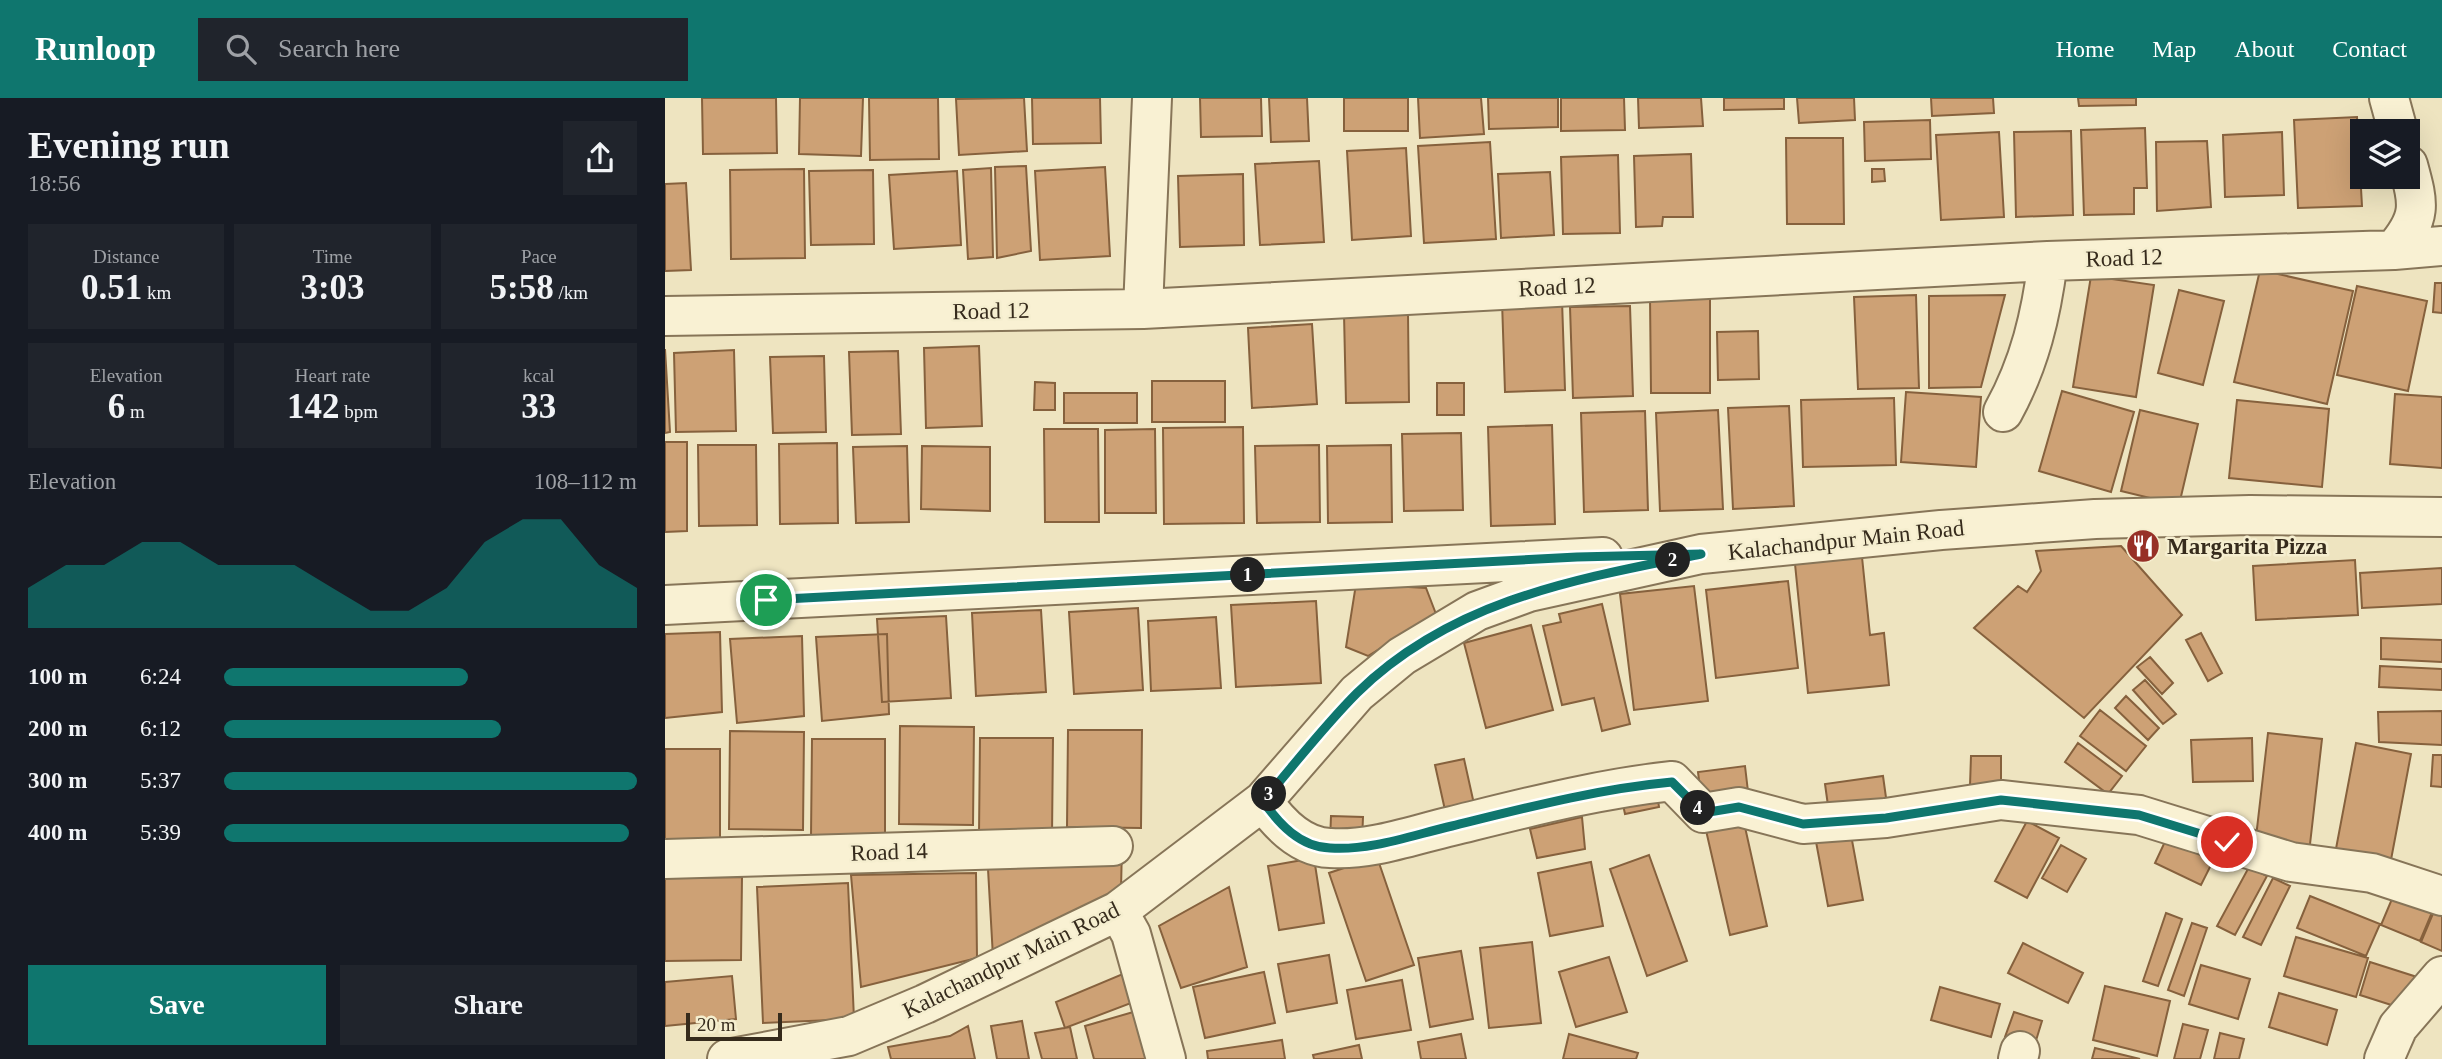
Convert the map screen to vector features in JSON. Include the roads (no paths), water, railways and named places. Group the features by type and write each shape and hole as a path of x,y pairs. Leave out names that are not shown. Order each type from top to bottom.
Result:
{"street":[{"path":"1143,309 1152,98"},
{"path":"2389,98 2395,119"},
{"path":"2395,250 2412,229 2419,202 2415,189"},
{"name":"Road 12","path":"665,316 1143,309 2048,261 2395,250 2442,246"},
{"path":"2003,412 2028,360 2041,312 2048,261"},
{"name":"Kalachandpur Main Road","path":"727,1059 849,1036 925,1004 1118,911 1263,801 1357,693 1402,656 1477,611 1555,586 1701,554 1941,530 2095,519 2250,515 2442,517"},
{"path":"665,605 1577,557 1701,554"},
{"path":"1263,801 1273,816 1298,839 1329,849 1381,843 1599,791 1672,782 1703,813 1739,807 1803,824 1886,818 2001,800 2139,815 2291,862 2372,873 2442,895"},
{"name":"Road 14","path":"665,859 1113,846"},
{"path":"1118,911 1131,934 1166,1059"},
{"path":"2384,1059 2398,1027 2442,975"}],"place":[{"name":"Margarita Pizza","path":"2143,546"}]}
